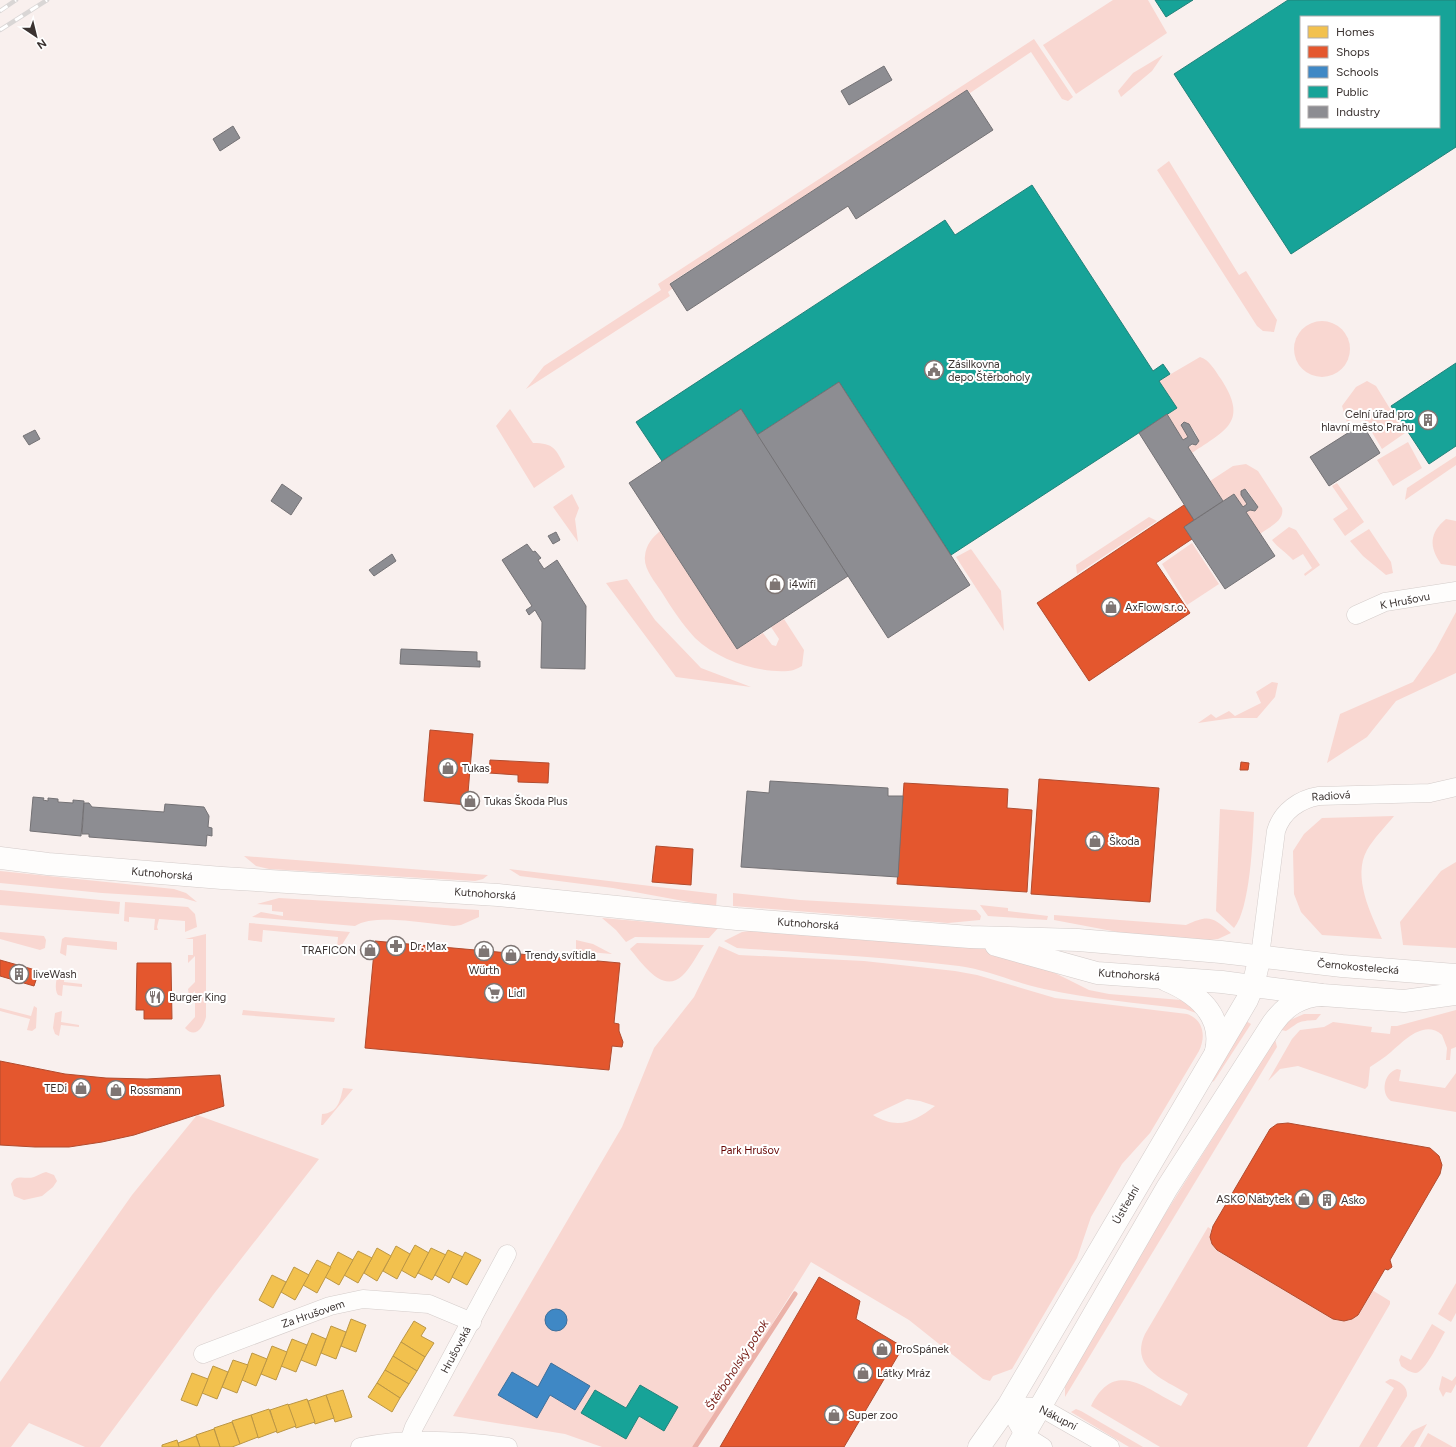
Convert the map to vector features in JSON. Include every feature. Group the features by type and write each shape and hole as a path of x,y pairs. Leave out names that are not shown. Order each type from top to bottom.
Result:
{"main road":[{"name":"Kutnohorská","path":"0,858 48,864 222,878 498,895 737,919 970,937 1078,940 1260,956"},
{"name":"Kutnohorská","path":"970,937 1028,955 1097,973 1217,981 1260,987"},
{"name":"Černokostelecká","path":"1260,956 1342,966 1456,975"},
{"path":"1260,956 1260,987 1271,1009 1269,1029"},
{"path":"1160,978 1186,990 1208,1010 1216,1024 1218,1033 1216,1052"},
{"path":"1260,987 1322,995 1404,1001 1456,994"},
{"name":"Ústřední","path":"979,1447 1008,1406 1247,1000 1260,987"},
{"path":"1020,1441 1167,1188 1269,1029 1281,1013 1291,1004 1310,996 1322,995"}],"street":[{"name":"K Hrušovu","path":"1356,615 1385,602 1456,591"},
{"name":"Radiová","path":"1260,956 1276,831 1279,822 1284,815 1304,798 1319,796 1430,793 1456,787"},
{"name":"Hrušovská","path":"408,1444 414,1427 472,1322 507,1254"},
{"name":"Za Hrušovem","path":"203,1354 330,1306 363,1300 429,1304 472,1322"},
{"name":"Nákupní","path":"1008,1406 1040,1407 1110,1447"},
{"path":"1008,1406 1020,1441 1042,1447"},
{"path":"360,1447 382,1443 408,1444 468,1441 508,1447"}],"green space":[{"path":"1113,0 1148,0 1167,33 1076,94 1043,45"},
{"path":"1034,39 1073,97 1068,101 1062,99 1031,52 970,93 968,90 670,283 673,288 668,292 670,296 526,389 544,366 661,290 658,284"},
{"path":"1163,55 1152,71 1121,97 1118,91 1133,73"},
{"path":"1169,161 1239,275 1246,271 1277,320 1274,332 1263,331 1257,326 1157,170"},
{"path":"1322,321 1333,323 1342,329 1348,338 1350,349 1348,360 1342,369 1333,375 1322,377 1311,375 1302,369 1296,360 1294,349 1296,338 1302,329 1311,323"},
{"path":"1200,357 1204,358 1209,363 1221,379 1233,405 1233,415 1230,424 1224,431 1192,453 1188,447 1198,443 1198,437 1192,428 1184,422 1182,427 1188,437 1183,440 1167,414 1177,408 1159,381"},
{"path":"1367,381 1376,386 1405,433 1382,449 1361,414 1347,422 1342,406 1356,387"},
{"path":"510,409 533,443 546,444 554,448 565,467 534,488 496,426"},
{"path":"1408,442 1422,468 1393,486 1377,460"},
{"path":"1456,456 1456,465 1405,500 1407,488"},
{"path":"1246,464 1258,471 1282,508 1281,517 1279,520 1260,534 1246,512 1250,510 1255,511 1258,507 1247,490 1245,489 1241,491 1241,495 1247,504 1243,507 1234,494 1223,501 1210,481 1233,466"},
{"path":"1337,483 1364,522 1345,536 1333,519 1348,509 1332,486"},
{"path":"572,494 579,508 575,519 578,542 553,507"},
{"path":"1149,517 1157,521 1077,574 1076,565"},
{"path":"1446,519 1456,521 1456,566 1441,564 1434,552 1434,535 1440,524"},
{"path":"1289,527 1296,530 1320,565 1305,576 1304,574 1312,568 1303,554 1293,560 1272,540"},
{"path":"1369,529 1391,562 1393,573 1386,575 1363,556 1350,541"},
{"path":"660,531 737,649 763,633 772,645 776,646 779,639 771,627 784,619 804,650 802,666 794,670 776,671 738,664 715,653 695,638 650,575 646,565 645,556 648,545"},
{"path":"1192,543 1219,584 1187,605 1162,564"},
{"path":"971,549 1001,591 1004,631 956,557"},
{"path":"627,579 655,620 701,668 751,687 676,677 606,583"},
{"path":"1456,612 1456,673 1396,701 1367,737 1327,763 1340,714 1413,682 1435,651"},
{"path":"1272,682 1278,683 1275,697 1257,718 1233,718 1198,723 1211,714 1216,718 1229,711 1235,716 1261,703 1256,692"},
{"path":"1220,809 1254,812 1250,873 1244,906 1234,928 1216,911"},
{"path":"1394,816 1367,850 1361,872 1368,907 1382,939 1322,935 1301,912 1294,894 1293,851 1304,834 1322,818"},
{"path":"244,856 488,875 483,879 475,881 269,869 256,866"},
{"path":"1456,862 1456,948 1403,945 1400,922 1441,871"},
{"path":"509,869 717,894 716,907 613,888 520,876"},
{"path":"0,871 174,889 186,893 197,902 183,898 102,893 0,883"},
{"path":"0,890 120,902 119,914 0,905"},
{"path":"733,893 800,900 976,910 981,916 980,920 948,923 733,906"},
{"path":"279,898 479,910 479,917 461,925 454,926 403,920 375,920 364,922 355,926 252,917 261,912 283,916 283,912 272,911 272,905 257,904"},
{"path":"125,902 188,907 195,914 197,927 185,932 185,921 159,919 157,927 158,930 154,930 155,919 129,917 129,922 124,921"},
{"path":"980,905 1008,908 1008,911 1048,916 1047,920 988,916"},
{"path":"1054,915 1186,925 1206,918 1220,923 1231,933 1218,939 1209,940 1128,934 1054,920"},
{"path":"602,918 718,928 709,938 635,937 626,942 616,930"},
{"path":"249,923 350,932 340,948 337,948 338,937 263,930 262,942 248,940"},
{"path":"758,930 995,950 1045,968 1089,990 1109,994 1181,1000 1188,1002 1196,1013 1185,1009 1061,992 1033,986 981,970 959,966 876,958 737,948 724,941 742,932"},
{"path":"0,932 44,936 46,940 45,948 40,950 0,939"},
{"path":"206,934 206,1017 201,1028 198,1031 192,1032 185,1028 195,1017 195,991 189,996 188,989 195,982 195,956 188,963 188,955 193,955 193,939 185,939"},
{"path":"65,937 117,942 117,950 67,945 66,956 60,953 62,939"},
{"path":"576,940 593,944 612,954 576,951"},
{"path":"637,943 704,945 682,976 675,981 667,981 660,979 646,968 630,949"},
{"name":"Park Hrušov","path":"719,946 739,955 864,961 955,971 977,975 1055,998 1187,1014 1197,1020 1203,1035 1199,1051 1150,1133 1122,1164 1091,1217 1077,1258 1012,1369 993,1376 990,1381 983,1379 909,1320 811,1262 695,1447 602,1447 565,1434 453,1416 622,1127 654,1048 694,997","holes":["907,1099 920,1101 935,1106 913,1120 906,1122 890,1122 873,1115","554,1309 562,1310 567,1317 566,1325 558,1331 550,1329 545,1322 547,1314","551,1364 590,1386 575,1410 550,1395 537,1418 498,1395 512,1372 538,1387","640,1385 678,1407 664,1431 639,1416 626,1439 581,1413 595,1390 626,1408"]},
{"path":"60,971 65,971 64,982 82,984 82,987 63,985 62,996 58,995 56,983 57,976"},
{"path":"34,1006 37,1008 36,1028 32,1031 27,1030 30,1019 0,1011 0,1008 31,1016"},
{"path":"243,1010 335,1018 334,1022 242,1015"},
{"path":"1456,1010 1456,1047 1451,1049 1450,1060 1446,1060 1447,1048 1442,1035 1428,1029 1415,1033 1370,1067 1368,1086 1365,1089 1298,1066 1280,1069 1268,1081 1292,1039 1300,1030 1324,1027 1333,1022 1372,1027 1371,1032 1390,1034 1391,1026 1397,1026"},
{"path":"62,1011 61,1022 79,1025 79,1027 61,1025 59,1036 55,1034 53,1028 55,1013"},
{"path":"1304,1014 1321,1014 1316,1020 1302,1022 1286,1031 1281,1030 1288,1021"},
{"path":"1246,1021 1251,1024 1212,1082"},
{"path":"1275,1039 1277,1047 1065,1397 1065,1384 1148,1241"},
{"path":"1397,1069 1401,1070 1399,1081 1445,1088 1456,1073 1456,1112 1391,1101 1385,1093 1385,1084 1389,1075"},
{"path":"343,1088 353,1089 323,1125 321,1125 322,1114 335,1109 339,1102"},
{"path":"197,1115 319,1159 213,1295 100,1447 85,1447 29,1423 11,1447 0,1447 0,1382 132,1195"},
{"path":"46,1172 54,1175 57,1181 53,1187 42,1196 24,1200 14,1196 11,1184 15,1179 31,1178"},
{"path":"1208,1227 1211,1229 1211,1240 1217,1250 1337,1320 1350,1319 1359,1312 1372,1290 1390,1301 1390,1304 1307,1447 1160,1447 1091,1406 1101,1391 1111,1383 1122,1380 1133,1382 1145,1387 1181,1406 1188,1394 1152,1372 1142,1356 1141,1346 1145,1334"},
{"path":"1456,1283 1456,1313 1451,1322 1438,1314"},
{"path":"1432,1324 1445,1332 1424,1367 1416,1373 1408,1371 1401,1366 1399,1360 1401,1355 1411,1360"},
{"path":"1442,1376 1452,1381 1456,1376 1456,1384 1451,1393 1446,1392 1443,1397 1439,1389"},
{"path":"1390,1379 1397,1381 1404,1386 1407,1396 1377,1447 1359,1447 1394,1388 1385,1382"},
{"path":"1076,1409 1143,1447 1129,1447 1071,1412"},
{"path":"1427,1424 1414,1447 1400,1447 1412,1431"},
{"path":"1428,1433 1453,1447 1420,1447"}],"building: Homes":[{"path":"415,1245 429,1253 415,1278 401,1270"},
{"path":"396,1246 410,1254 397,1279 383,1271"},
{"path":"377,1248 391,1256 377,1281 364,1273"},
{"path":"431,1248 446,1255 432,1280 418,1273"},
{"path":"448,1250 463,1257 449,1283 435,1275"},
{"path":"358,1251 372,1258 358,1283 344,1275"},
{"path":"338,1252 353,1260 339,1285 325,1277"},
{"path":"465,1252 481,1260 467,1285 452,1277"},
{"path":"317,1260 331,1267 317,1293 303,1285"},
{"path":"294,1267 309,1275 295,1300 281,1292"},
{"path":"272,1275 286,1282 273,1308 259,1300"},
{"path":"351,1319 366,1325 356,1352 341,1346"},
{"path":"414,1321 426,1328 421,1336 434,1343 425,1357 401,1342"},
{"path":"331,1326 346,1332 336,1359 321,1353"},
{"path":"312,1333 326,1339 316,1366 301,1360"},
{"path":"292,1339 307,1345 296,1372 281,1366"},
{"path":"401,1342 425,1357 417,1371 393,1356"},
{"path":"272,1346 287,1352 276,1380 261,1374"},
{"path":"252,1353 267,1359 256,1386 242,1380"},
{"path":"393,1356 417,1371 409,1384 385,1370"},
{"path":"233,1360 248,1365 237,1393 222,1387"},
{"path":"213,1366 228,1372 217,1399 202,1393"},
{"path":"385,1370 409,1384 400,1398 377,1383"},
{"path":"192,1373 208,1379 197,1406 181,1400"},
{"path":"377,1383 400,1398 392,1412 368,1397"},
{"path":"343,1390 352,1417 335,1422 326,1395"},
{"path":"326,1395 334,1418 315,1424 308,1401"},
{"path":"307,1399 315,1422 296,1428 288,1405"},
{"path":"288,1404 296,1426 277,1433 270,1410"},
{"path":"269,1409 277,1431 258,1438 251,1415"},
{"path":"251,1415 258,1437 240,1444 232,1421"},
{"path":"232,1422 240,1444 232,1447 220,1447 214,1428"},
{"path":"214,1429 220,1447 200,1447 196,1435"},
{"path":"196,1436 200,1447 179,1447 178,1443"},
{"path":"177,1440 179,1447 162,1447 162,1445"}],"building: Shops":[{"path":"1184,505 1194,520 1184,527 1192,539 1156,563 1190,613 1089,681 1037,603"},
{"name":"Tukas","path":"430,730 473,734 467,805 424,801"},
{"path":"490,760 549,763 548,783 518,782 518,775 489,773"},
{"path":"1241,762 1249,763 1248,770 1240,770"},
{"name":"Škoda","path":"1039,779 1159,788 1150,902 1031,894"},
{"path":"904,783 1008,789 1007,808 1032,810 1027,892 897,884"},
{"path":"656,846 693,849 691,885 652,882"},
{"name":"Lidl","path":"375,941 620,963 614,1023 619,1024 619,1031 623,1042 622,1047 612,1046 609,1070 365,1048"},
{"name":"liveWash","path":"0,960 39,971 34,986 0,976"},
{"name":"Burger King","path":"137,963 171,963 172,1019 144,1019 144,1010 136,1010"},
{"path":"0,1061 65,1074 106,1078 147,1079 220,1075 224,1106 134,1135 102,1142 69,1147 0,1145"},
{"name":"Asko","path":"1288,1123 1430,1148 1439,1156 1442,1165 1440,1174 1390,1260 1392,1267 1388,1270 1385,1269 1358,1315 1352,1319 1344,1321 1333,1319 1217,1250 1212,1244 1210,1237 1213,1226 1270,1129 1277,1124"},
{"path":"819,1277 860,1301 856,1319 903,1347 844,1447 720,1447"}],"building: Schools":[{"path":"556,1309 564,1312 567,1320 564,1328 556,1331 548,1328 545,1320 548,1312"},
{"path":"551,1363 590,1386 575,1410 550,1395 537,1418 498,1395 512,1372 538,1387"}],"building: Public":[{"path":"1155,0 1193,0 1166,17"},
{"path":"1288,0 1456,0 1456,147 1291,254 1174,74"},
{"name":"Zásilkovna depo Štěrboholy","path":"1032,185 1153,371 1163,364 1170,374 1159,381 1177,408 951,555 839,382 757,435 741,409 662,461 636,422 945,220 955,235"},
{"name":"Celní úřad pro hlavní město Prahu","path":"1456,363 1456,446 1429,464 1391,406"},
{"path":"640,1385 678,1407 664,1431 639,1416 626,1439 581,1413 595,1390 626,1408"}],"building: Industry":[{"path":"884,66 892,80 849,105 841,91"},
{"path":"967,90 993,130 856,219 848,206 687,311 670,284"},
{"path":"233,126 240,138 220,151 213,139"},
{"path":"839,382 970,585 888,638 757,435"},
{"path":"741,409 848,576 737,649 629,483"},
{"path":"1167,414 1183,440 1188,437 1181,425 1184,422 1189,424 1199,441 1196,445 1192,444 1188,447 1223,501 1194,520 1139,433"},
{"path":"1362,424 1380,453 1329,486 1310,457"},
{"path":"35,430 40,439 29,445 23,436"},
{"path":"282,484 302,498 291,515 271,501"},
{"path":"1245,489 1258,507 1255,511 1250,510 1246,512 1275,556 1225,589 1184,527 1234,494 1243,507 1247,504 1241,495 1241,491"},
{"path":"556,532 560,540 553,544 548,536"},
{"path":"527,544 533,552 535,551 541,558 538,560 544,569 557,560 586,606 585,669 541,668 542,622 535,610 529,615 526,610 532,606 502,560"},
{"path":"392,554 396,561 374,576 369,570"},
{"path":"401,649 477,652 477,661 480,661 480,667 400,664"},
{"path":"770,781 888,788 888,796 903,796 898,877 741,867 747,791 769,793"},
{"path":"33,797 44,798 43,800 48,801 48,798 58,799 58,802 73,803 73,800 84,801 81,836 30,831"},
{"path":"84,803 89,803 92,807 164,812 165,804 204,807 209,816 208,827 212,828 212,836 207,835 206,846 89,837 89,834 82,834"}],"waterway":[{"name":"Štěrboholský potok","path":"695,1447 795,1294"}],"railway":[{"path":"0,11 16,0"},
{"path":"0,30 47,0"}],"place":[{"name":"Zásilkovna depo Štěrboholy","path":"934,370"},
{"name":"Celní úřad pro hlavní město Prahu","path":"1428,420"},
{"name":"i4wifi","path":"775,584"},
{"name":"AxFlow s.r.o.","path":"1111,607"},
{"name":"Tukas","path":"448,768"},
{"name":"Tukas Škoda Plus","path":"470,801"},
{"name":"Škoda","path":"1095,841"},
{"name":"Dr. Max","path":"396,946"},
{"name":"TRAFICON","path":"370,950"},
{"name":"Würth","path":"484,951"},
{"name":"Trendy svítidla","path":"511,955"},
{"name":"liveWash","path":"19,974"},
{"name":"Lidl","path":"494,993"},
{"name":"Burger King","path":"155,997"},
{"name":"TEDi","path":"81,1088"},
{"name":"Rossmann","path":"116,1090"},
{"name":"ASKO Nábytek","path":"1304,1199"},
{"name":"Asko","path":"1327,1200"},
{"name":"ProSpánek","path":"882,1349"},
{"name":"Látky Mráz","path":"863,1373"},
{"name":"Super zoo","path":"834,1415"}]}
